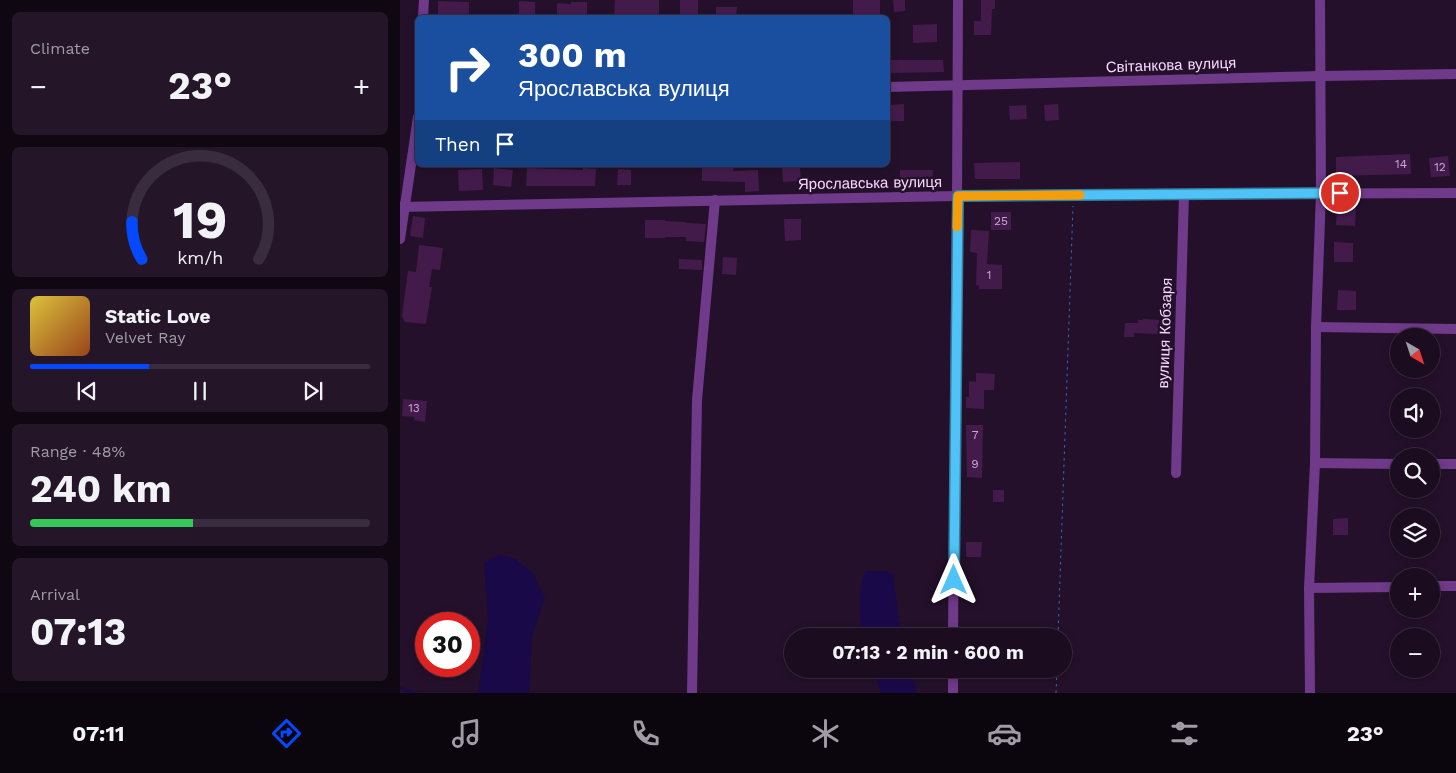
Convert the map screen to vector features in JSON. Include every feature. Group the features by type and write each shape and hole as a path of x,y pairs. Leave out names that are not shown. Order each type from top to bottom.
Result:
{"street":[{"path":"423,15 424,0"},
{"path":"953,628 958,196 958,0"},
{"path":"1310,693 1309,588 1315,463 1316,327 1321,193 1320,0"},
{"name":"Світанкова вулиця","path":"890,87 1456,74"},
{"path":"400,239 402,206 415,134"},
{"name":"Ярославська вулиця","path":"402,206 958,196 1456,193"},
{"name":"вулиця Кобзаря","path":"1176,472 1184,194"},
{"path":"692,693 698,400 715,200"},
{"path":"1316,327 1456,329"},
{"path":"1315,463 1390,464"},
{"path":"1440,464 1456,464"},
{"path":"1440,586 1456,586"},
{"path":"1309,588 1390,587"},
{"path":"953,678 953,693"}],"path":[{"path":"1058,628 1073,195"},
{"path":"1056,693 1057,678"}],"shaded area":[{"path":"500,554 515,559 533,573 545,598 532,637 529,693 478,693 488,620 484,563"},
{"path":"866,571 884,571 893,574 900,628 861,628 860,594"},
{"path":"875,678 913,678 917,693 881,693"}],"building":[{"path":"615,0 659,0 659,15 614,15"},
{"path":"680,0 698,0 698,15 680,15"},
{"path":"853,0 880,0 880,15 853,15"},
{"path":"893,0 905,0 905,11 894,12"},
{"path":"981,0 995,0 995,9 992,9 991,35 974,35 974,21 981,21"},
{"path":"438,1 469,2 469,15 438,15"},
{"path":"519,1 535,2 535,15 519,14"},
{"path":"571,2 587,2 587,15 557,14 557,3 571,4"},
{"path":"716,7 737,7 736,15 716,15"},
{"path":"937,24 937,42 913,43 913,25"},
{"path":"891,60 943,60 944,72 891,73"},
{"path":"904,104 904,121 890,121 890,105"},
{"path":"1058,104 1059,120 1045,121 1044,105"},
{"path":"1026,105 1027,119 1010,120 1009,106"},
{"path":"1410,154 1411,174 1336,176 1336,157"},
{"path":"1448,156 1450,176 1431,177 1429,158"},
{"path":"1020,162 1020,179 975,179 974,163"},
{"path":"702,167 734,167 733,171 758,170 759,191 745,192 745,182 702,181"},
{"path":"800,167 801,181 783,182 782,168"},
{"path":"494,168 513,170 511,187 493,185"},
{"path":"527,168 596,169 595,186 526,186"},
{"path":"482,169 483,190 459,191 458,170"},
{"path":"618,169 631,170 631,185 617,185"},
{"path":"900,170 933,170 932,181 900,181"},
{"path":"1337,206 1356,206 1355,226 1336,225"},
{"path":"991,212 1011,212 1011,230 991,230"},
{"path":"413,216 425,218 423,238 410,236"},
{"path":"784,219 801,219 801,240 785,241"},
{"path":"645,220 706,224 704,242 686,241 686,237 645,238"},
{"path":"971,230 989,231 987,264 1002,265 1002,289 979,289 979,286 976,285 977,253 970,252"},
{"path":"1334,242 1353,243 1353,262 1334,262"},
{"path":"419,245 443,248 440,270 432,269 429,287 432,287 426,324 405,322 402,316 408,271 416,272"},
{"path":"723,257 737,258 736,275 722,274"},
{"path":"679,259 702,260 702,270 679,269"},
{"path":"1338,290 1356,291 1356,310 1337,310"},
{"path":"1138,320 1159,320 1158,334 1134,333 1134,337 1124,337 1125,323 1138,323"},
{"path":"976,373 995,374 994,390 984,390 984,409 966,408 966,397 969,397 969,381 976,382"},
{"path":"403,399 427,401 425,422 414,420 414,417 402,416"},
{"path":"966,425 983,425 982,478 967,477"},
{"path":"993,490 1004,490 1004,502 993,502"},
{"path":"1348,518 1348,535 1333,535 1333,519"},
{"path":"966,542 982,542 981,557 966,557"}],"waterway":[{"path":"400,688 415,693"}],"slow traffic":[{"path":"957,227 958,196 1080,195"}],"route":[{"path":"954,580 958,196 1340,193"}]}
